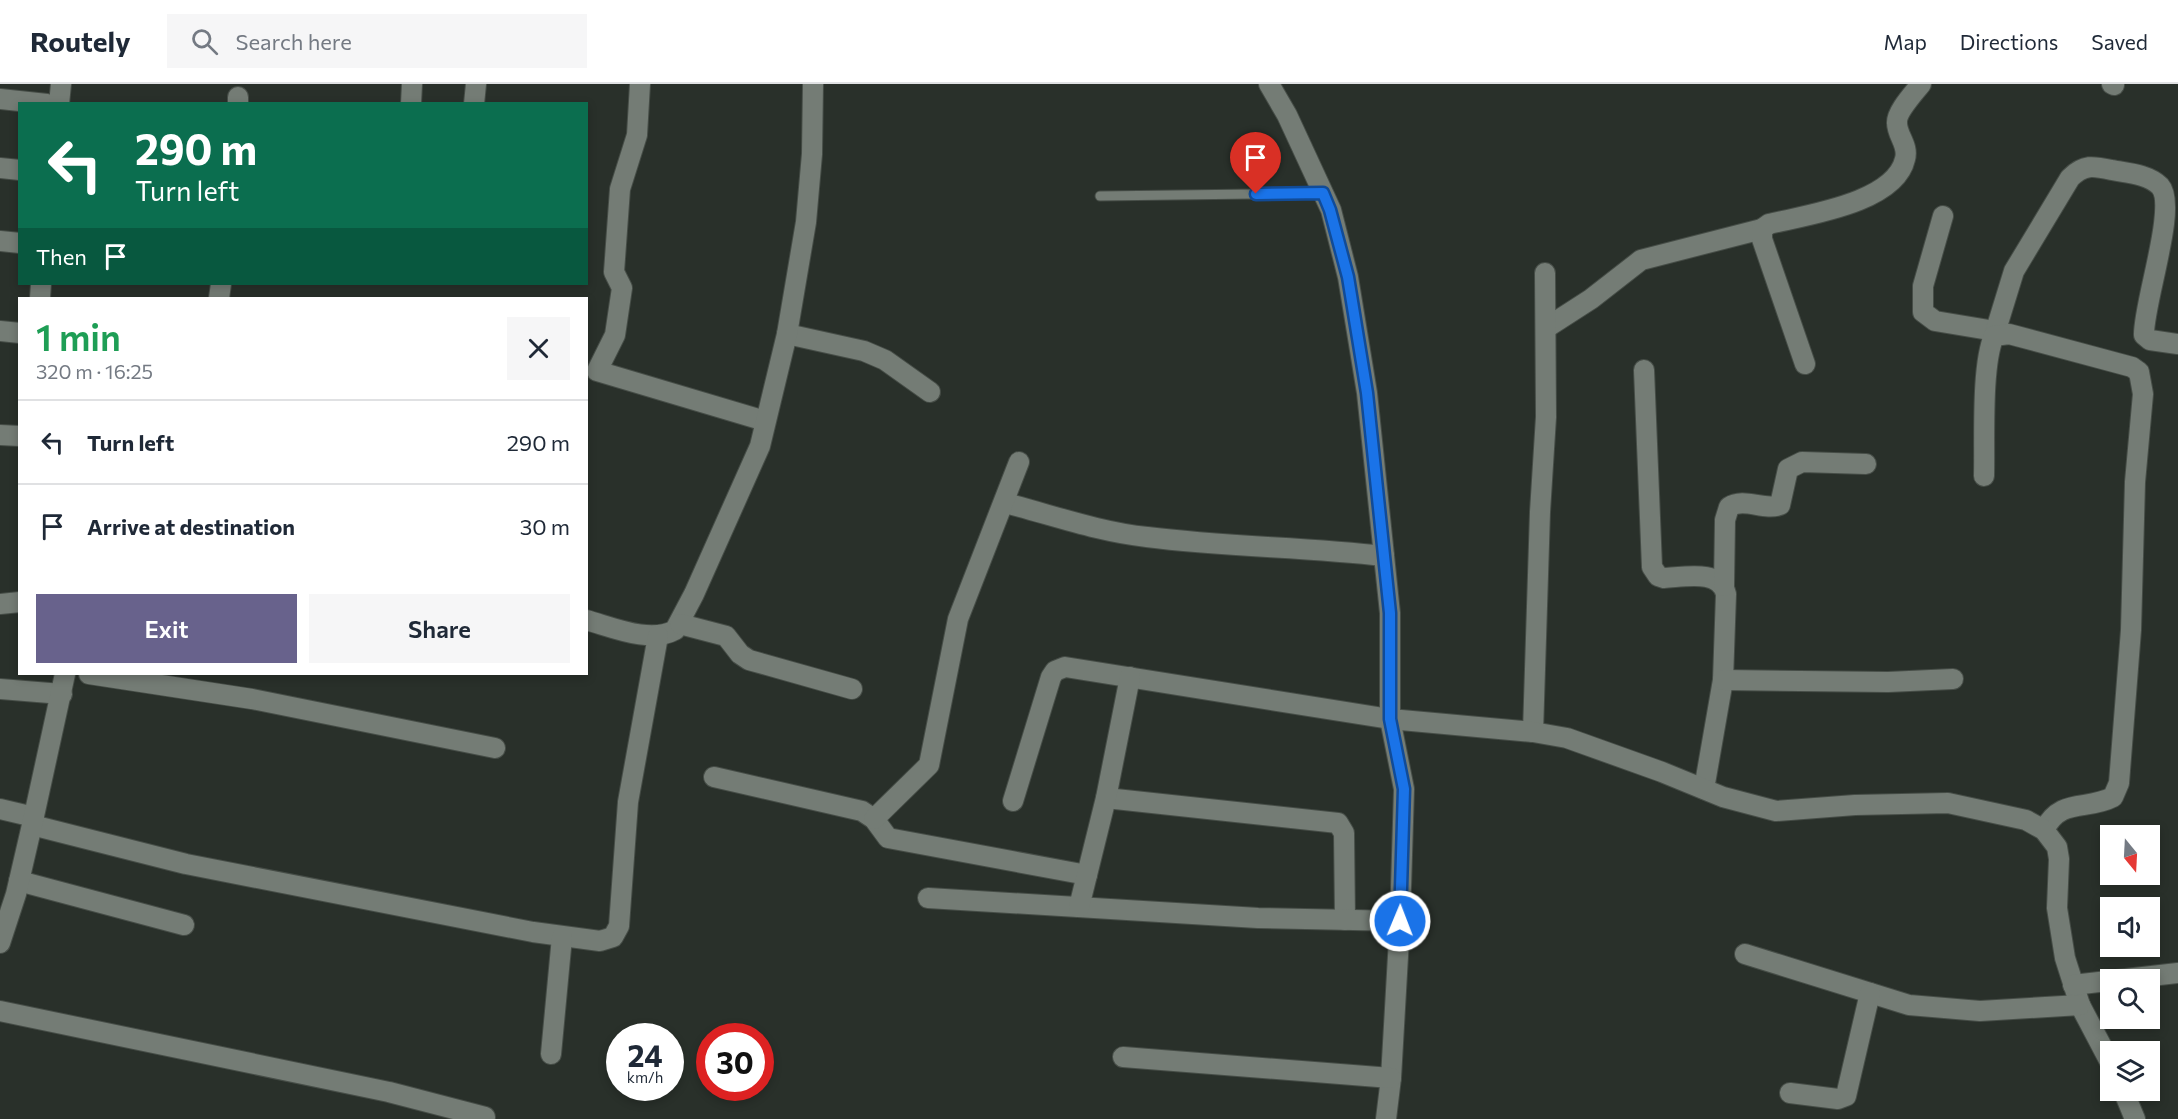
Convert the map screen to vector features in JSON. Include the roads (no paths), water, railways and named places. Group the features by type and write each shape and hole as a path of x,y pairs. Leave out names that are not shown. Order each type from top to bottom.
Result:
{"street":[{"path":"59,102 61,84"},
{"path":"411,102 412,84"},
{"path":"474,102 476,84"},
{"path":"640,84 637,135 620,189 614,272 622,288 615,335 597,371 765,421"},
{"path":"588,621 626,631 658,636 670,633 680,624 756,455 787,334 806,222 812,154 813,84"},
{"path":"1269,84 1287,115 1330,210 1348,277 1367,393 1390,613 1390,719 1404,789 1400,921 1391,1078 1386,1119"},
{"path":"1546,328 1592,299 1641,260 1762,229 1768,224 1871,195 1887,184 1903,165 1906,158 1898,118 1921,84"},
{"path":"0,99 28,102"},
{"path":"1984,476 1989,346 2014,271 2070,178 2081,168 2090,166 2140,176 2158,184 2167,200 2170,237 2144,335 2150,340 2178,344"},
{"path":"0,168 18,170"},
{"path":"1943,216 1923,286 1923,312 1935,321 1994,334 2009,334 2132,367 2139,372 2142,380 2135,482 2131,630 2119,783 2113,797 2062,809 2054,814 2044,830"},
{"path":"1762,229 1762,239 1805,364"},
{"path":"0,241 18,243"},
{"path":"1533,732 1540,512 1546,417 1545,273"},
{"path":"0,331 18,333"},
{"path":"787,334 864,351 885,360 930,392"},
{"path":"1644,370 1652,567 1655,573 1664,578 1714,578 1724,586"},
{"path":"0,435 18,436"},
{"path":"874,819 929,765 958,619 1019,462"},
{"path":"1704,789 1723,680 1726,594 1724,586 1725,520 1730,507 1738,503 1768,508 1780,505 1788,469 1802,462 1866,464"},
{"path":"1005,503 1108,531 1146,537 1311,548 1384,556"},
{"path":"0,604 18,602"},
{"path":"680,624 726,636 740,654 749,660 852,689"},
{"path":"0,809 33,821 197,866 562,937 587,941 608,940 617,933 619,927 628,802 658,636"},
{"path":"1013,801 1048,686 1055,671 1075,668 1390,719 1533,732 1568,738 1724,797 1776,811 1855,805 1948,803 2026,820 2044,830 2057,847 2059,859 2057,908 2065,958 2080,1005 2100,1043"},
{"path":"0,943 19,881 65,675"},
{"path":"95,675 252,699 495,748"},
{"path":"1079,907 1106,798 1130,677"},
{"path":"1723,680 1855,682 1953,678"},
{"path":"0,689 62,694"},
{"path":"714,777 851,807 868,813 888,838 1087,875"},
{"path":"1106,798 1338,823 1344,833 1345,920"},
{"path":"19,881 184,925"},
{"path":"928,898 1258,918 1400,921"},
{"path":"551,1054 562,937"},
{"path":"1745,954 1909,1005 1980,1011 2080,1005"},
{"path":"2073,985 2178,973"},
{"path":"1791,1093 1838,1099 1846,1096 1870,993"},
{"path":"0,1011 389,1092 485,1118"},
{"path":"1123,1057 1391,1078"},
{"path":"2128,1101 2135,1119"}],"lane":[{"path":"1100,196 1323,193"}]}
